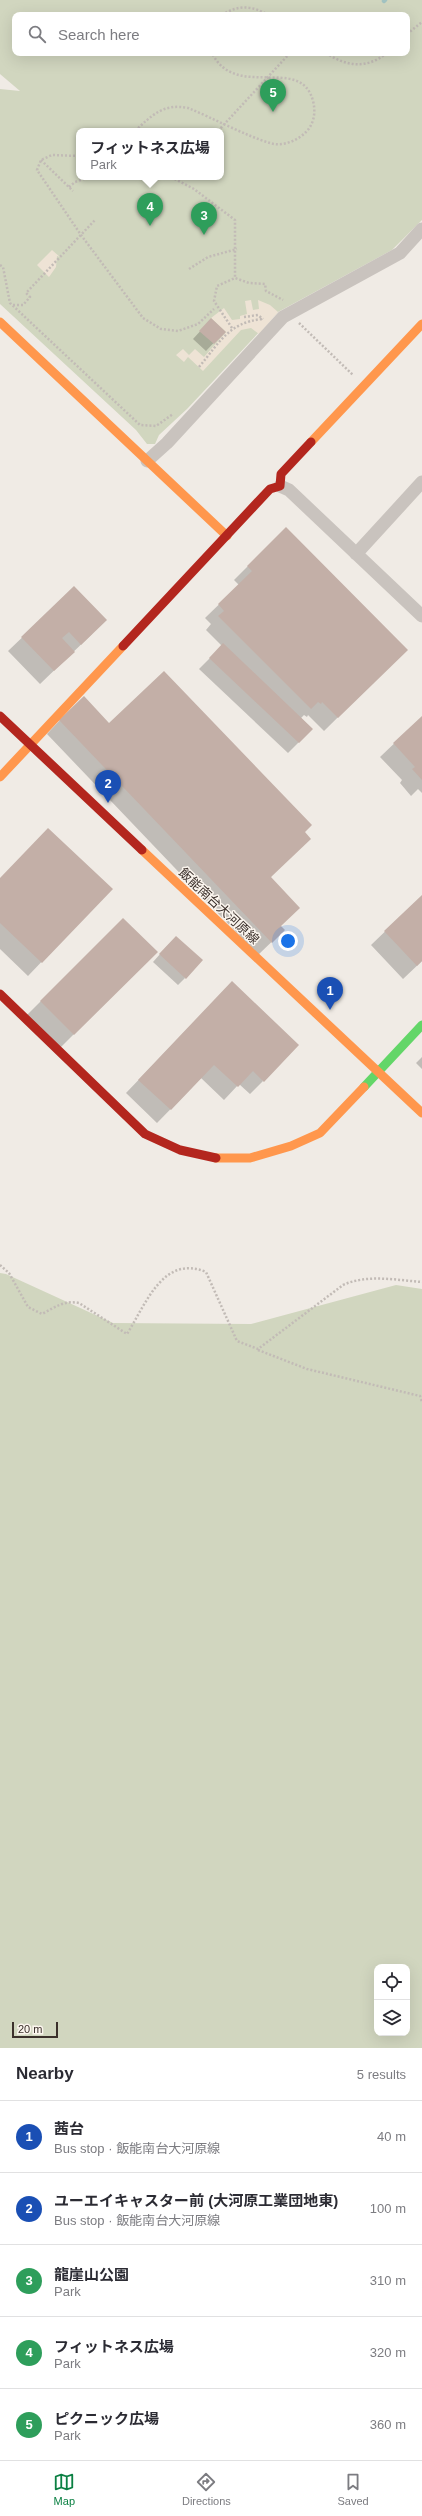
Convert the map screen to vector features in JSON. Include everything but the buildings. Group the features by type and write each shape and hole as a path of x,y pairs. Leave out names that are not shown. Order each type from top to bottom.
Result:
{"street":[{"path":"147,461 167,442 265,336 288,314 400,253 422,229"},
{"path":"0,322 227,536"},
{"path":"280,486 281,474 422,324"},
{"path":"356,554 422,482"},
{"path":"0,777 270,489 280,486 289,490 422,616"},
{"name":"飯能南台大河原線","path":"0,716 422,1113"},
{"path":"0,994 145,1134 180,1150 215,1158 250,1158 291,1146 320,1133 422,1025"}],"path":[{"path":"229,12 240,7 250,8 260,12"},
{"path":"410,32 422,22"},
{"path":"138,128 153,114 170,106 188,108 270,144 292,142 308,130 314,116 313,100 310,92 296,80 285,77 238,76 222,68 214,56"},
{"path":"221,128 287,56"},
{"path":"330,56 338,61 362,65 378,60 383,56"},
{"path":"76,156 52,155 41,160 37,170 40,177 81,235 143,318 152,325 161,329 178,331 198,324 214,309"},
{"path":"41,160 73,191"},
{"path":"69,187 75,182 81,180"},
{"path":"178,180 194,189 235,220 237,249 235,278"},
{"path":"8,309 12,305 23,305 30,297 26,293 96,220"},
{"path":"189,269 208,257 237,249"},
{"path":"0,265 12,305 140,425 156,426 176,412"},
{"path":"232,328 214,301 217,286 235,278 249,284 265,284 266,291 283,300"},
{"path":"288,314 364,386"},
{"path":"199,367 232,328 245,321 264,319 258,315 244,316 245,321"},
{"path":"0,1265 9,1273 28,1307 42,1314 63,1303 71,1301 80,1304 127,1334 162,1279 178,1268 194,1267 206,1272 237,1341 307,1369 420,1396 422,1402"},
{"path":"258,1349 343,1285 354,1280 366,1278 422,1282"}],"green space":[{"path":"0,0 422,0 422,220 392,250 278,312 187,409 159,435 155,444 147,444 136,430 0,304 0,89 20,91 0,74"},
{"path":"0,1273 6,1274 113,1323 251,1324 396,1285 422,1289 422,2048 0,2048"}],"shaded area":[{"path":"52,250 60,257 57,256 56,267 49,277 37,265"},
{"path":"251,300 253,310 259,309 258,300 270,305 278,312 259,334 251,328 241,330 203,371 188,357 184,362 176,355 183,349 189,355 195,349 204,357 226,332 211,318 224,308 232,320 240,319 240,316 247,314 245,301"}],"traffic: fast":[{"path":"364,1087 422,1025"}],"traffic: slow":[{"path":"0,322 227,536"},
{"path":"311,442 422,324"},
{"path":"0,777 123,646"},
{"path":"142,850 422,1113"},
{"path":"216,1158 250,1158 291,1146 320,1133 364,1087"}],"traffic: jam":[{"path":"123,646 270,489 280,486 281,474 311,442"},
{"path":"0,716 142,850"},
{"path":"0,994 145,1134 180,1150 216,1158"}],"place":[{"name":"ピクニック広場","path":"273,112"},
{"name":"フィットネス広場","path":"150,226"},
{"name":"龍崖山公園","path":"204,235"},
{"name":"ユーエイキャスター前 (大河原工業団地東)","path":"108,803"},
{"name":"茜台","path":"330,1010"}]}
